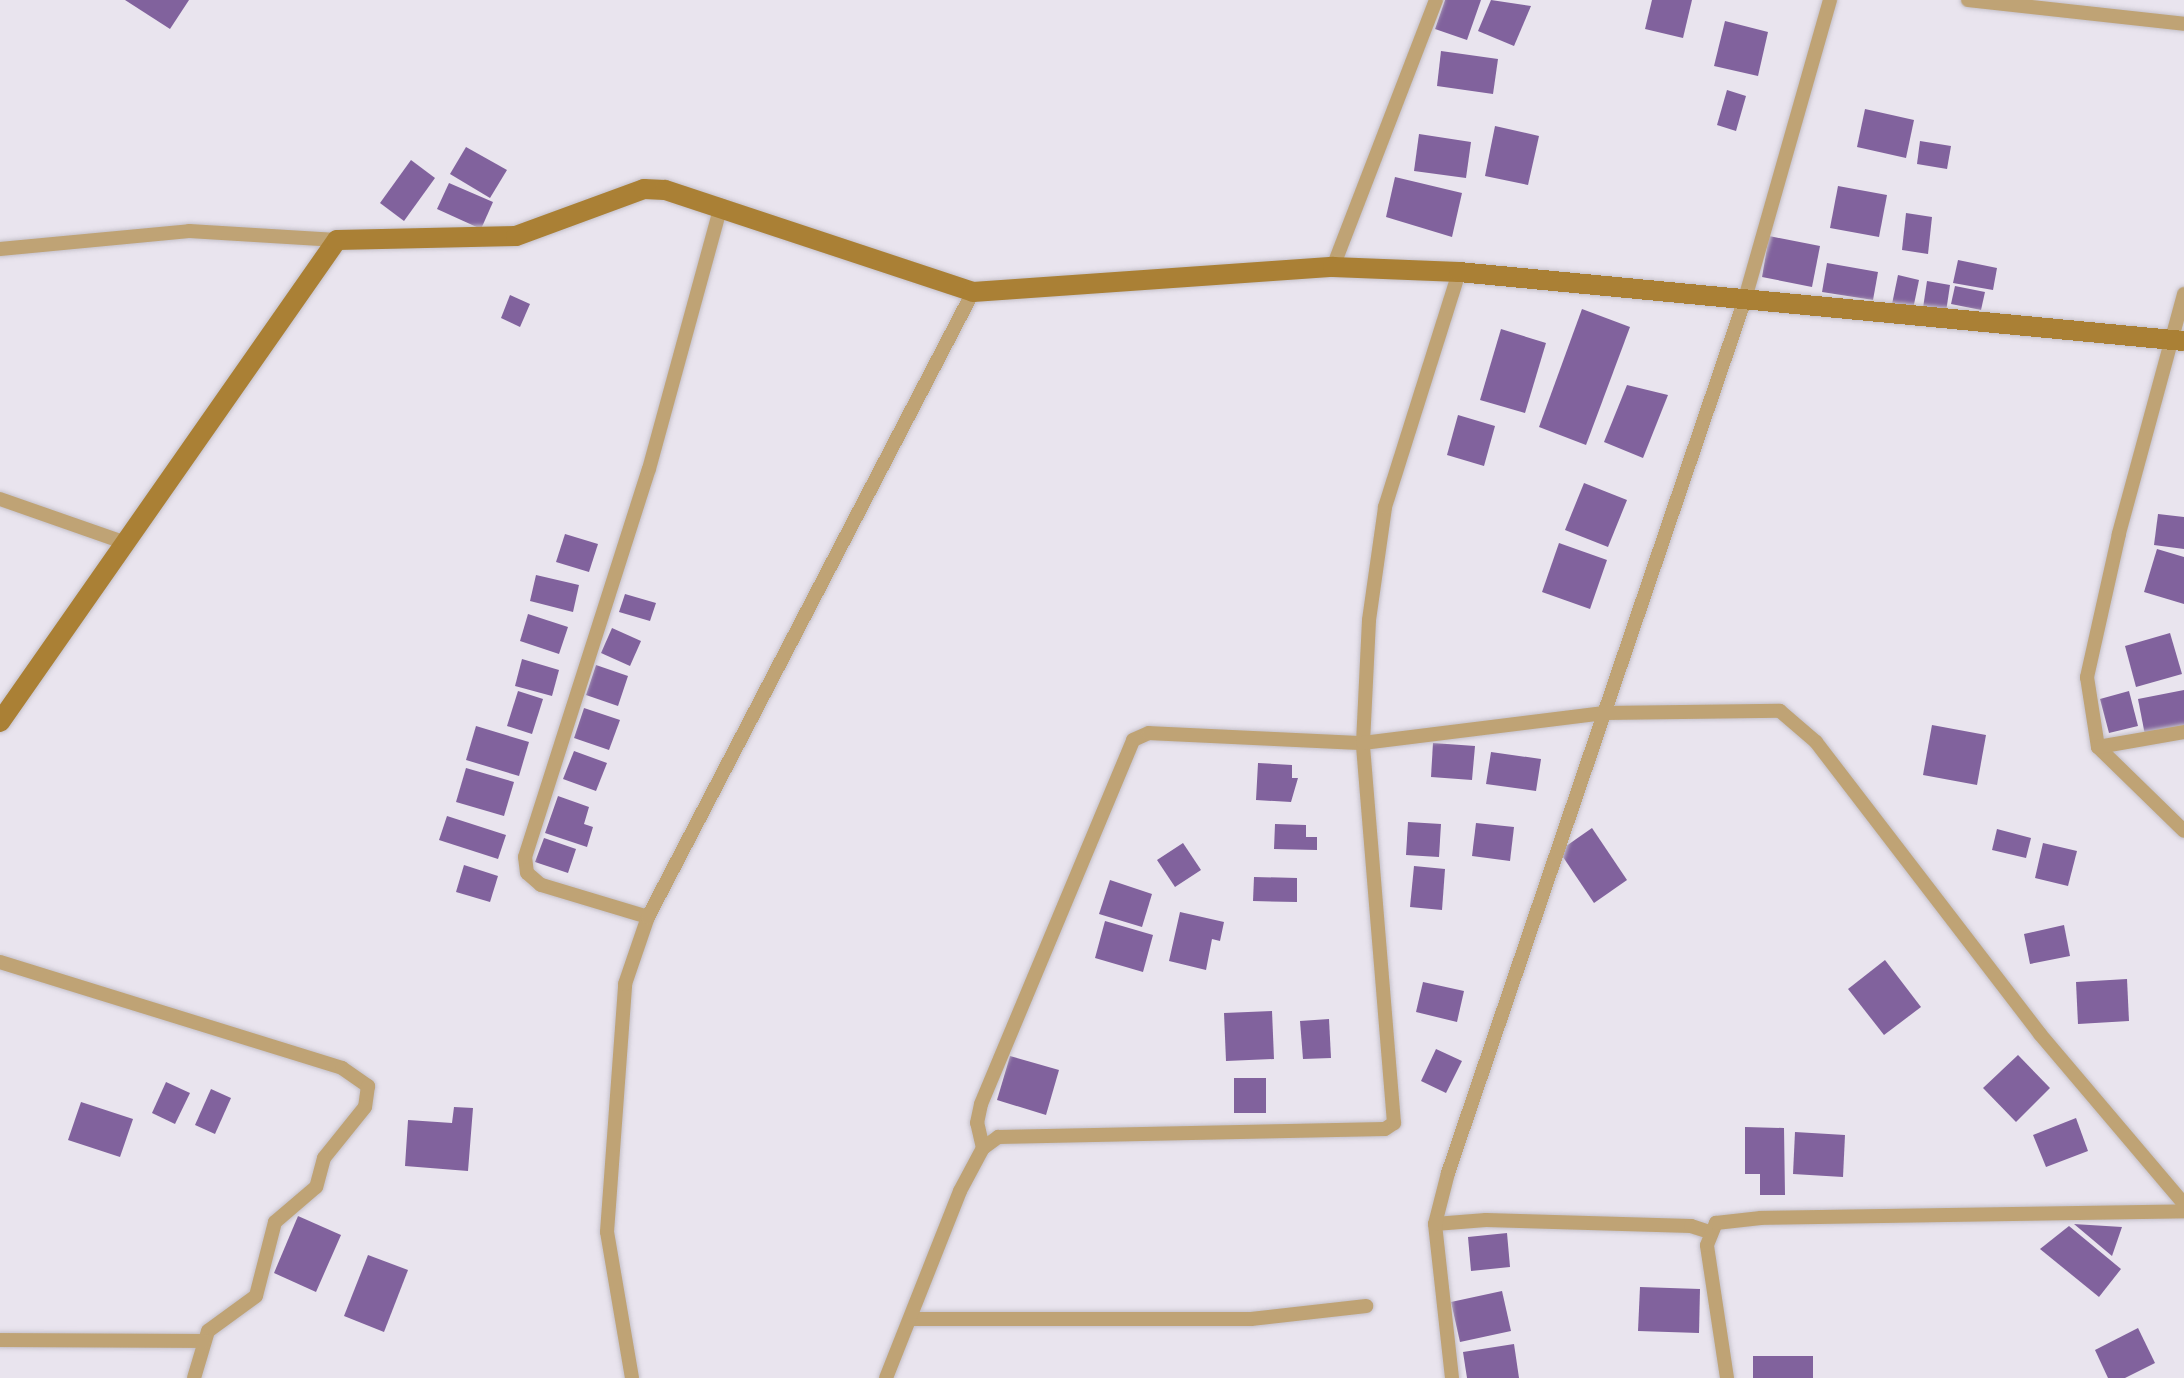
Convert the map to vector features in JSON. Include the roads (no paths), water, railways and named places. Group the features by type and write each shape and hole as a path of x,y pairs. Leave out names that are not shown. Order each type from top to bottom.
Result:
{"street":[{"path":"1333,267 1436,0"},
{"path":"1452,1378 1435,1224 1744,302 1830,0"},
{"path":"1968,0 2184,24"},
{"path":"0,249 189,231 337,240 516,236 644,189 721,206 973,292 1333,267 1459,272 1744,302 2179,341"},
{"path":"648,917 541,885 527,873 525,857 649,469 721,206"},
{"path":"0,722 337,240"},
{"path":"886,1378 960,1191 983,1148 1008,1134 1391,1127 1396,1105 1363,743 1369,620 1385,507 1459,272"},
{"path":"632,1378 607,1232 624,990 648,917 973,292"},
{"path":"2184,294 2179,341 2091,653 2088,700 2098,747 2184,831"},
{"path":"0,499 123,542"},
{"path":"983,1148 977,1123 981,1104 1133,740 1149,733 1363,743 1604,713 1757,709 1780,711 1797,723 1843,775 2040,1034 2184,1204"},
{"path":"2098,747 2184,732"},
{"path":"0,962 342,1068 357,1074 368,1086 365,1107 324,1158 316,1187 275,1222 256,1296 218,1320 204,1341 194,1378"},
{"path":"1727,1378 1709,1232 1716,1223 1761,1218 2184,1211"},
{"path":"1435,1224 1486,1220 1675,1225 1709,1232"},
{"path":"910,1319 1251,1319 1366,1306"},
{"path":"0,1340 204,1341"}]}
